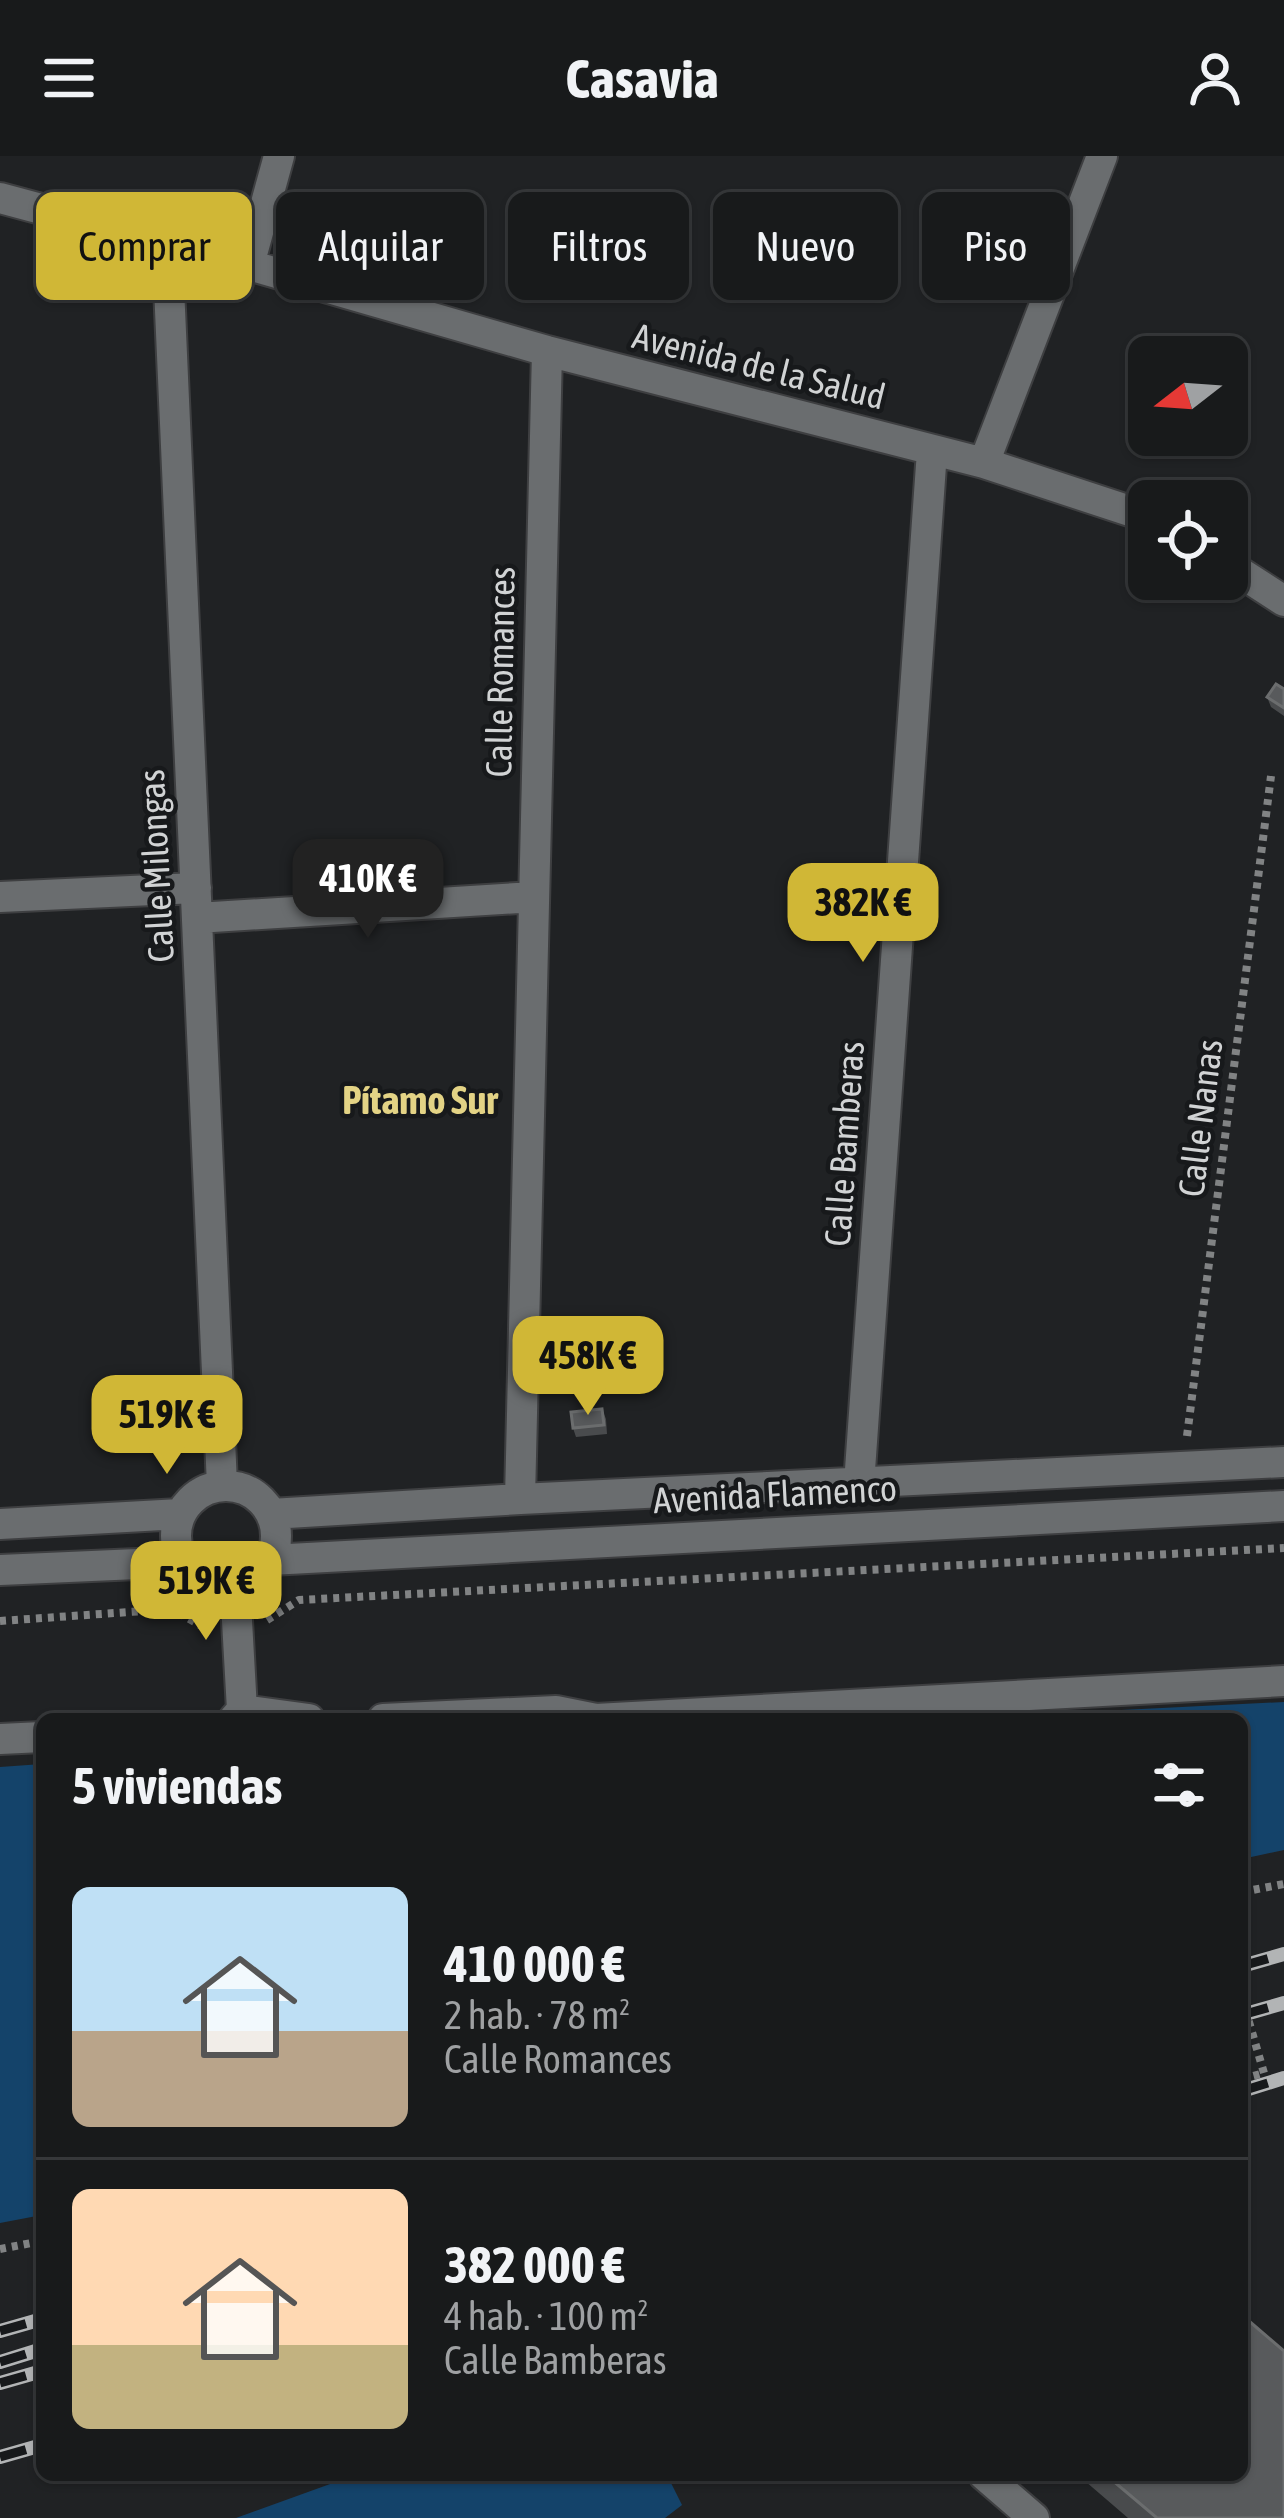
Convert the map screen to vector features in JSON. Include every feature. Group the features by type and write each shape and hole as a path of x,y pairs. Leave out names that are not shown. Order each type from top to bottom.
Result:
{"street":[{"path":"252,251 279,156"},
{"path":"984,463 1102,156"},
{"name":"Avenida de la Salud","path":"0,198 36,207"},
{"name":"Avenida de la Salud","path":"252,266 547,351 984,463 1128,510"},
{"name":"Calle Milongas","path":"170,300 222,1485"},
{"name":"Calle Romances","path":"520,1499 547,351"},
{"name":"Calle Bamberas","path":"860,1484 932,451"},
{"path":"1248,578 1284,601"},
{"path":"0,897 196,903 534,897"},
{"name":"Avenida Flamenco","path":"271,1514 1284,1462"},
{"path":"222,1485 252,1492 271,1514 276,1529 270,1560 249,1580 235,1585 205,1582 192,1574 177,1546 180,1514 197,1494 222,1485"},
{"name":"Avenida Flamenco","path":"270,1560 1284,1506"},
{"path":"0,1524 180,1514"},
{"path":"0,1570 183,1562"},
{"path":"235,1585 238,1713"},
{"path":"705,1713 1284,1681"},
{"path":"513,1713 566,1713"},
{"path":"0,1739 36,1737"},
{"path":"991,2481 1034,2518"}],"path":[{"name":"Calle Nanas","path":"1183,1467 1271,776"},
{"path":"0,1621 172,1609 207,1629 266,1621 298,1600 1284,1548"},
{"path":"1248,1891 1284,1884"},
{"path":"1248,2018 1264,2073 1248,2077"},
{"path":"0,2249 36,2242"}],"shaded area":[{"path":"1284,1702 1284,1850 1248,1858 1248,1713 1060,1713"},
{"path":"36,1764 36,2216 0,2223 0,1767"},
{"path":"338,2481 670,2481 682,2505 665,2518 236,2518"}],"building":[{"path":"1276,684 1284,689 1284,708 1267,697"},
{"path":"602,1409 604,1425 573,1428 571,1412"},
{"path":"1248,2320 1284,2351 1284,2518 1157,2518 1113,2481 1248,2481"}],"railway":[{"path":"1248,1964 1284,1954"},
{"path":"1248,2013 1284,2003"},
{"path":"1248,2089 1284,2078"},
{"path":"0,2331 36,2321"},
{"path":"0,2362 36,2351"},
{"path":"0,2383 36,2373"},
{"path":"0,2457 36,2447"}],"district":[{"name":"Pítamo Sur","path":"420,1100"}]}
